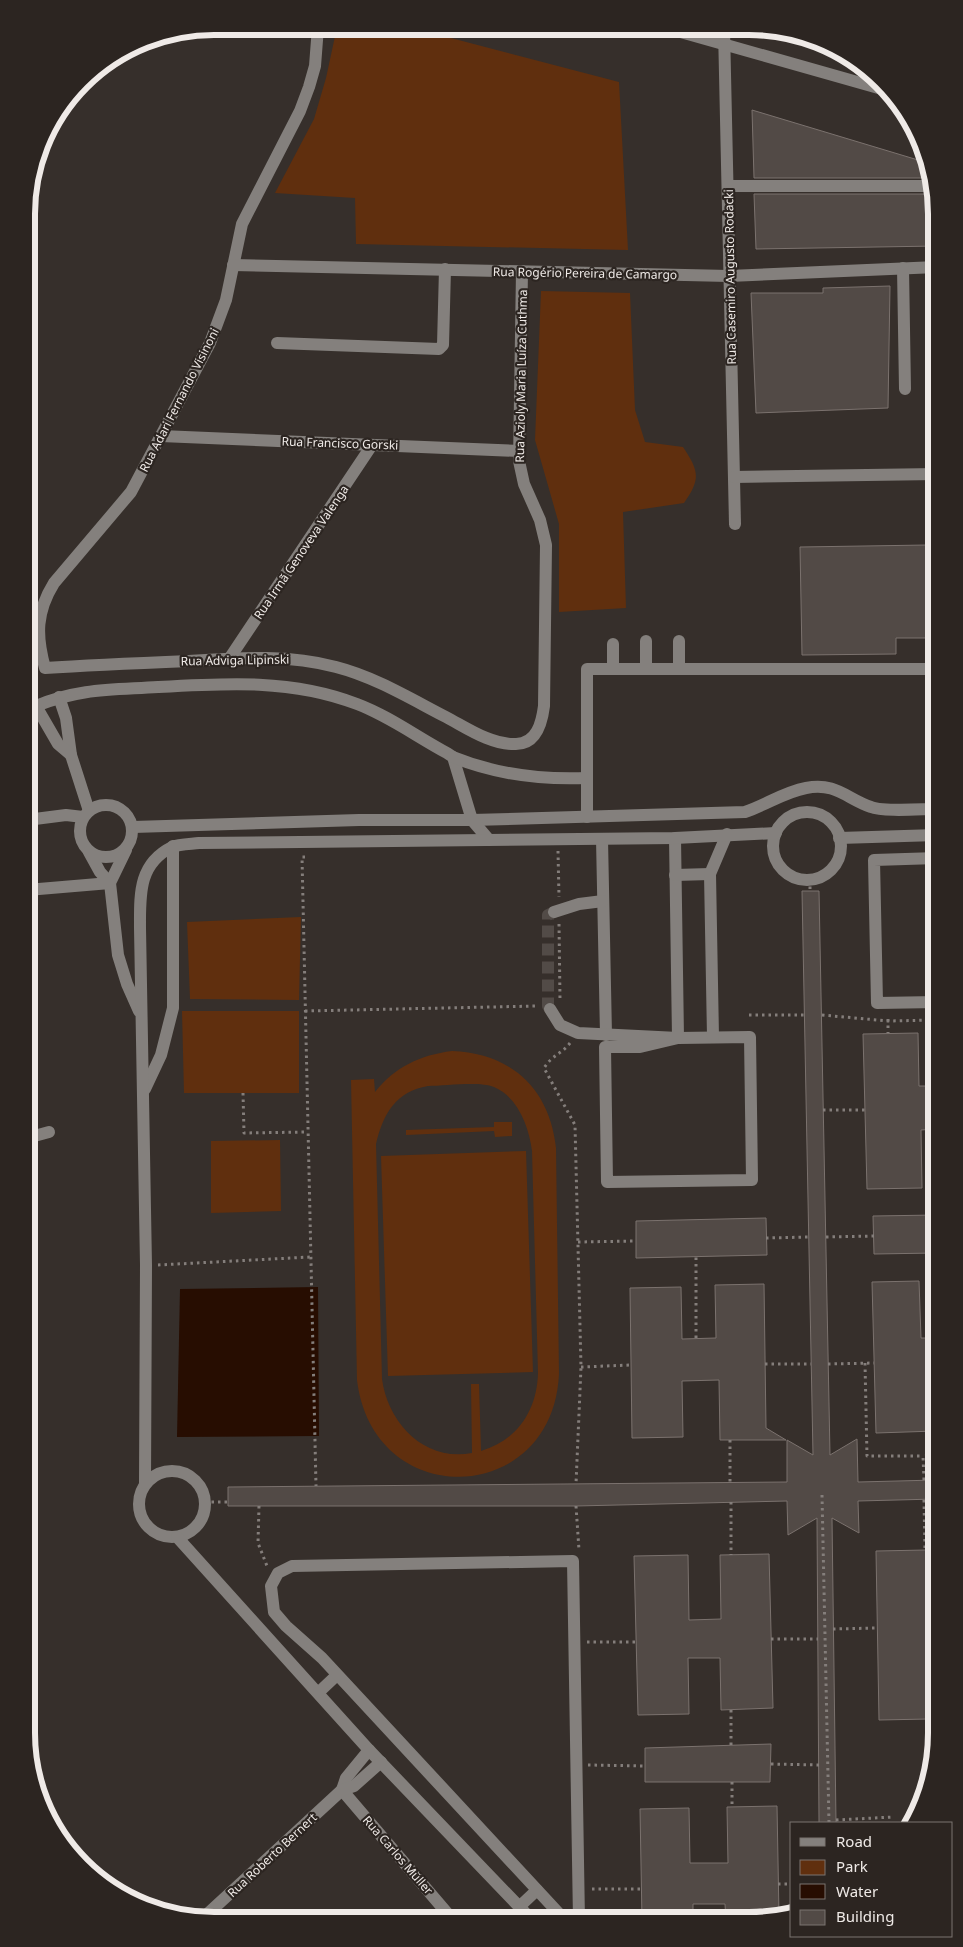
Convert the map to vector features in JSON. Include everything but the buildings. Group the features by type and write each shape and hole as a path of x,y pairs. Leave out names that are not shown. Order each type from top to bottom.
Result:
{"street":[{"name":"Rua Adari Fernando Visinoni","path":"45,668 39,648 38,631 39,614 44,599 60,576 127,498 220,321 242,224 249,207 300,111 315,66 317,35"},
{"path":"690,35 876,87"},
{"name":"Rua Casemiro Augusto Rodacki","path":"724,35 735,524"},
{"path":"728,186 926,186"},
{"name":"Rua Rogério Pereira de Camargo","path":"233,265 730,276 928,267"},
{"path":"903,268 905,389"},
{"path":"277,343 439,350 442,345 445,269"},
{"name":"Rua Azioly Maria Luíza Cuthma","path":"522,271 520,472 540,520 547,558 544,706 540,724 535,735 528,742"},
{"name":"Rua Francisco Gorski","path":"161,436 519,451"},
{"name":"Rua Irmã Genoveva Valenga","path":"229,659 372,445"},
{"path":"734,477 928,474"},
{"path":"646,641 646,669"},
{"path":"679,641 679,669"},
{"path":"612,644 612,669"},
{"name":"Rua Adviga Lipinski","path":"45,668 289,658 338,667 387,686 486,737 504,744 528,742"},
{"path":"587,817 587,669 928,669"},
{"path":"71,755 58,744 36,706 59,697 80,692 118,688 264,683 294,687 357,704 389,718 453,757 477,767 523,777 587,778"},
{"path":"59,697 66,718 71,755 86,814 80,830 82,842 100,872 110,884"},
{"path":"453,757 472,820 489,840"},
{"path":"133,827 351,820 472,820 745,812 764,806 778,797 807,788 839,789 872,808 928,809"},
{"path":"35,819 86,814 103,805 114,806 129,818 133,827 132,839 110,884 118,955 127,984 142,1018"},
{"path":"810,812 829,820 836,828 839,838 840,855 836,863 824,876 810,886 785,872 773,854 776,833 789,817 810,812"},
{"path":"713,813 720,834 710,874 713,1037"},
{"path":"145,1483 157,1474 173,1470 188,1474 200,1485 205,1502 203,1517 192,1530 177,1537 164,1536 152,1530 143,1521 139,1508 139,1495 145,1483 146,1265 141,884 154,860 173,846 199,843 674,838 720,834 776,833"},
{"path":"839,838 928,835"},
{"path":"674,838 678,1038"},
{"path":"602,839 606,1035"},
{"path":"143,1093 161,1055 173,1008 173,846"},
{"path":"89,852 102,858 115,857 126,850"},
{"path":"928,858 874,860 877,1003 928,1002"},
{"path":"675,875 710,874"},
{"path":"35,889 110,884"},
{"path":"556,911 603,901"},
{"path":"550,1007 560,1025 578,1033 678,1038 750,1036 752,1180 607,1182 605,1048 640,1047 678,1038"},
{"path":"35,1136 49,1132"},
{"path":"177,1537 319,1692 380,1762 524,1912"},
{"path":"558,1912 337,1674 286,1626 274,1612 271,1586 278,1573 292,1566 573,1561 579,1912"},
{"path":"319,1692 337,1674"},
{"path":"342,1790 346,1778 369,1750"},
{"path":"342,1790 354,1786 380,1762"},
{"name":"Rua Roberto Bernert","path":"210,1912 342,1790"},
{"name":"Rua Carlos Müller","path":"342,1790 446,1912"},
{"path":"519,1907 537,1890"}],"path":[{"path":"305,1011 550,1007 558,850 548,851"},
{"path":"312,856 302,857 316,1486"},
{"path":"749,1015 804,1015"},
{"path":"822,1015 888,1021 928,1020"},
{"path":"576,1484 581,1367 575,1125 544,1068 551,1057 567,1048 578,1033"},
{"path":"242,1093 244,1133 307,1132"},
{"path":"824,1110 865,1110"},
{"path":"826,1237 874,1236"},
{"path":"766,1238 809,1237"},
{"path":"578,1242 636,1241"},
{"path":"696,1256 696,1338"},
{"path":"146,1265 310,1257"},
{"path":"865,1363 867,1456 928,1456"},
{"path":"828,1364 874,1363"},
{"path":"765,1364 811,1364"},
{"path":"581,1367 631,1365"},
{"path":"730,1440 730,1483"},
{"path":"923,1456 924,1480"},
{"path":"822,1495 830,1822"},
{"path":"924,1500 926,1550"},
{"path":"205,1502 228,1502"},
{"path":"731,1502 731,1555"},
{"path":"259,1506 258,1543 266,1565 278,1573"},
{"path":"833,1629 878,1628"},
{"path":"771,1639 818,1639"},
{"path":"586,1642 636,1642"},
{"path":"731,1710 731,1745"},
{"path":"771,1764 819,1765"},
{"path":"576,1766 645,1766"},
{"path":"732,1782 732,1807"},
{"path":"836,1820 893,1817"},
{"path":"778,1884 790,1884"},
{"path":"578,1890 642,1889"}],"green space":[{"path":"335,35 440,35 619,82 628,250 356,244 355,198 275,193 314,119 326,78"},
{"path":"541,291 630,293 635,410 645,442 683,447 695,469 696,475 693,488 684,503 623,512 626,608 559,612 559,524 535,440"},
{"path":"301,917 299,1000 190,999 187,922"},
{"path":"182,1011 299,1011 299,1093 184,1093"},
{"path":"452,1051 473,1053 509,1067 524,1078 546,1108 556,1148 559,1374 549,1418 527,1450 497,1469 462,1477 426,1472 394,1454 370,1423 357,1380 351,1080 374,1079 375,1092 400,1069 419,1059","holes":["480,1084 494,1087 510,1098 516,1105 525,1123 532,1151 537,1387 534,1399 523,1422 505,1439 481,1451 479,1384 471,1384 472,1453 455,1454 439,1451 424,1445 411,1436 400,1424 392,1410 382,1379 376,1144 387,1114 399,1099 407,1093 428,1086"]},
{"path":"494,1122 512,1122 512,1136 495,1137 494,1131 406,1135 406,1130 494,1127"},
{"path":"280,1140 281,1211 211,1213 211,1141"},
{"path":"526,1151 533,1372 388,1376 381,1156"}],"water":[{"path":"318,1287 319,1436 177,1437 180,1289"}],"tunnel":[{"path":"550,1009 548,1006 548,915 554,912"}]}
